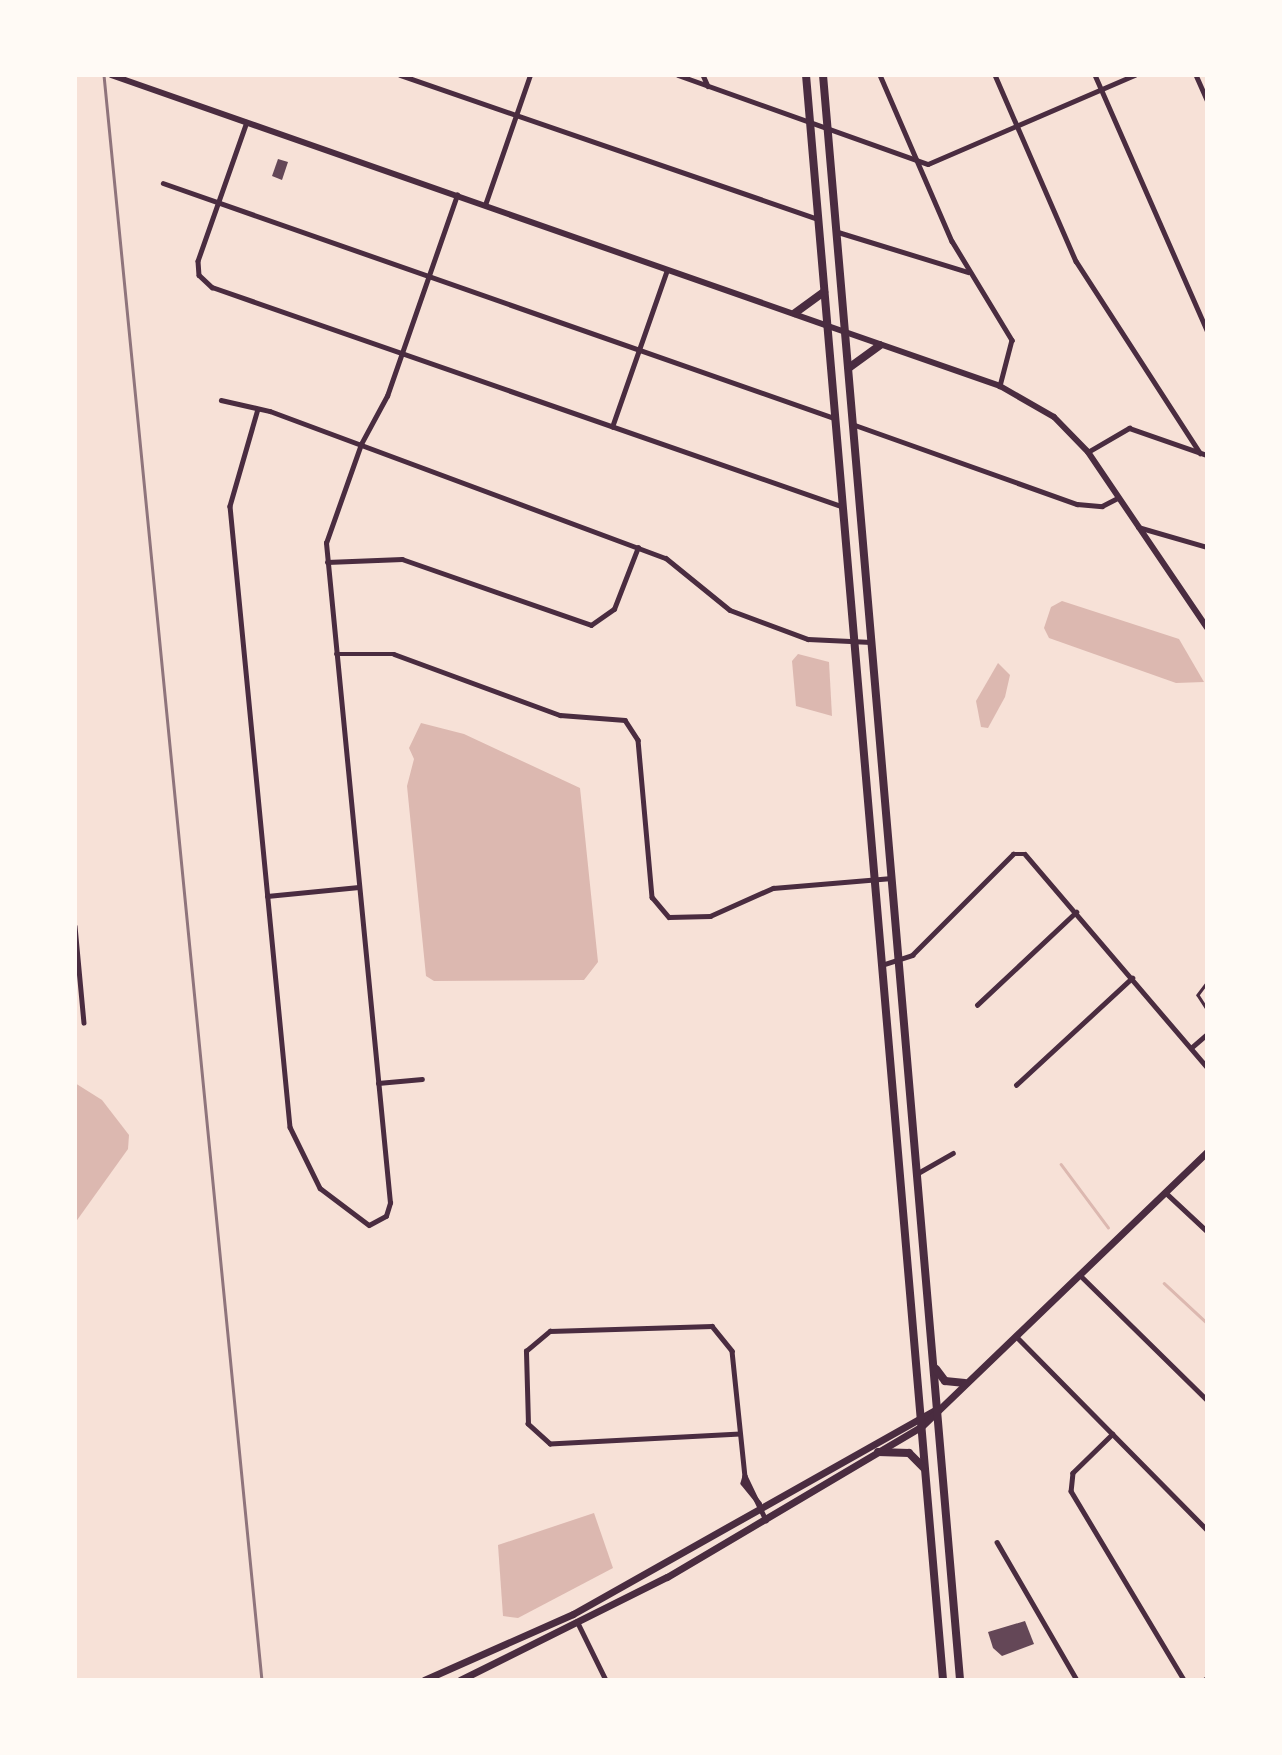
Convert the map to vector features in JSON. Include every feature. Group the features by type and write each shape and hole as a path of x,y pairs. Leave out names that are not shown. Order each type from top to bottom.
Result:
{"highway":[{"path":"806,75 943,1680"},
{"path":"823,75 848,333 917,1196 936,1369 960,1680"},
{"path":"795,313 815,304 825,289"},
{"path":"850,368 880,345"},
{"path":"936,1369 945,1381 965,1383"},
{"path":"878,1452 909,1453 925,1469"}],"main road":[{"path":"460,1680 579,1625 766,1520 921,1427 1207,1152"},
{"path":"424,1680 573,1614 761,1506 939,1409"}],"street":[{"path":"111,75 1000,386 1054,417 1088,452 1207,628"},
{"path":"400,75 818,220"},
{"path":"485,205 530,75"},
{"path":"678,75 928,164 1135,75"},
{"path":"703,75 708,86"},
{"path":"880,75 969,272 1013,340 1000,386"},
{"path":"995,75 1082,272 1200,453"},
{"path":"1095,75 1207,330"},
{"path":"1196,75 1207,100"},
{"path":"247,122 198,261 199,275 212,287 842,507"},
{"path":"163,183 835,418"},
{"path":"258,410 230,506 267,896 296,1147 320,1188 352,1217 369,1225 382,1220 390,1202 327,562 327,538 361,444 402,354 457,195"},
{"path":"838,232 969,272"},
{"path":"612,427 668,268"},
{"path":"221,400 361,444 638,547 678,564 730,610 808,639 872,642"},
{"path":"855,425 1077,504 1102,506 1118,498"},
{"path":"1088,452 1129,428 1207,455"},
{"path":"1138,527 1207,547"},
{"path":"327,562 402,559 591,625 614,609 638,547"},
{"path":"336,654 394,654 560,715 625,720 638,740 652,897 669,918 710,916 772,888 892,878"},
{"path":"882,965 899,961 1020,853 1076,912 1207,1067"},
{"path":"267,896 359,887"},
{"path":"977,1005 1076,912"},
{"path":"75,926 84,1023"},
{"path":"1016,1086 1132,978"},
{"path":"1191,1048 1207,1034"},
{"path":"378,1083 422,1079"},
{"path":"917,1173 953,1153"},
{"path":"1165,1192 1207,1231"},
{"path":"901,1194 917,1196"},
{"path":"1079,1274 1207,1400"},
{"path":"740,1434 550,1444 528,1424 526,1351 550,1331 712,1326 732,1351 745,1476 766,1520"},
{"path":"1016,1335 1207,1530"},
{"path":"1113,1434 1073,1473 1071,1491 1184,1680"},
{"path":"997,1542 1077,1680"},
{"path":"573,1614 606,1680"},
{"path":"941,1661 958,1658"}],"lane":[{"path":"1206,1007 1198,995 1207,983"}],"shaded area":[{"path":"1062,601 1179,639 1204,682 1176,683 1049,638 1044,628 1051,607"},
{"path":"798,654 829,662 832,716 796,706 792,661"},
{"path":"998,663 1010,675 1005,697 988,728 981,727 976,701"},
{"path":"421,723 464,734 580,788 598,962 584,980 434,981 426,976 407,786 414,759 409,748"},
{"path":"75,1083 102,1100 129,1135 128,1149 75,1223"},
{"path":"594,1513 613,1568 518,1618 503,1616 498,1545"}],"building":[{"path":"278,159 288,162 282,180 272,176"},
{"path":"1025,1621 1034,1644 1002,1656 993,1648 988,1632"}],"waterway":[{"path":"1061,1164 1108,1227"},
{"path":"1164,1283 1207,1323"}],"railway":[{"path":"104,75 262,1680"}]}
